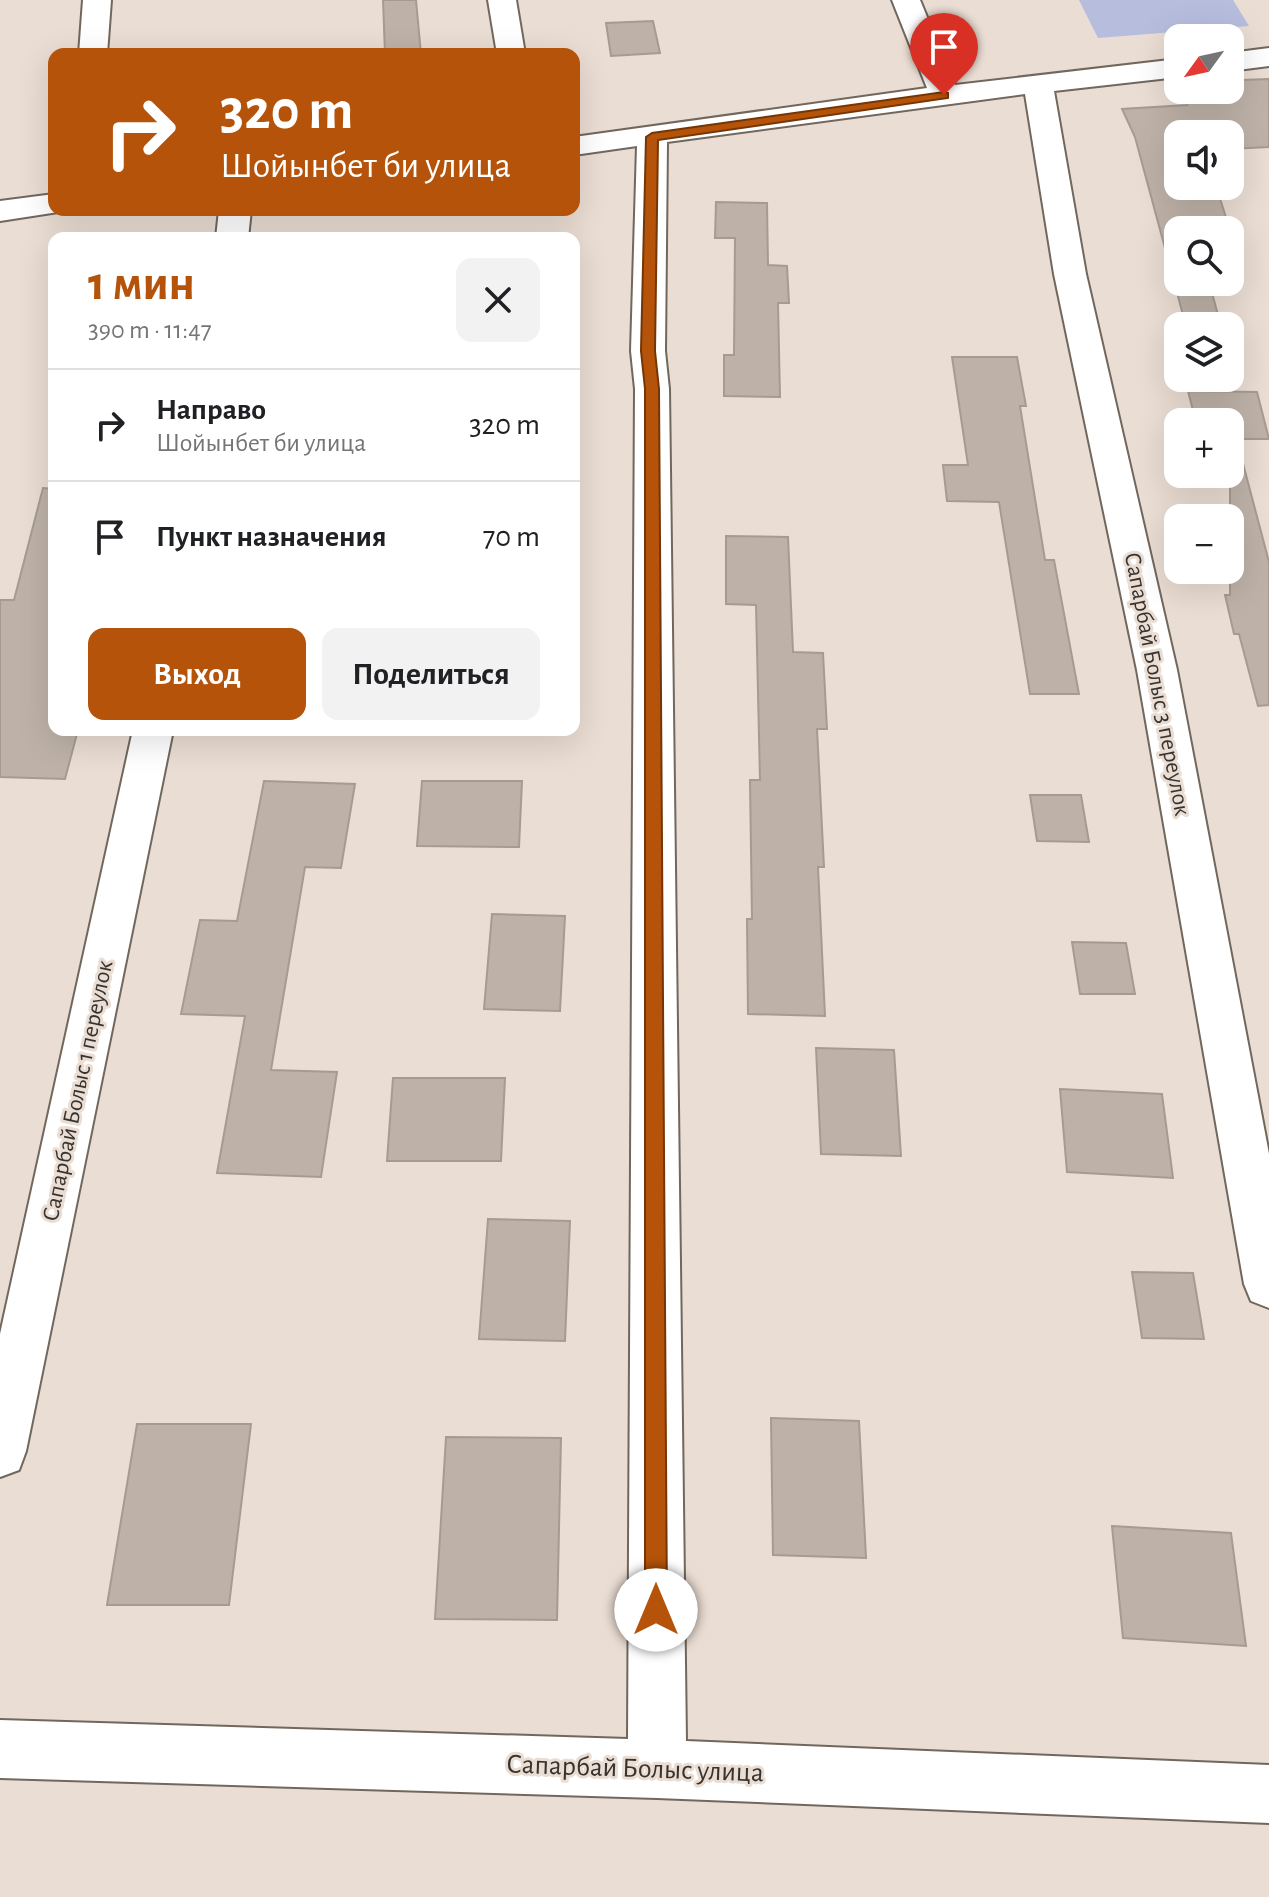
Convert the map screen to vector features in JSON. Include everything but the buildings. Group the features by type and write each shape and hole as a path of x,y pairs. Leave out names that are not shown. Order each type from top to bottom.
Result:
{"street":[{"path":"93,48 97,0"},
{"path":"502,0 510,48"},
{"path":"906,0 944,95"},
{"path":"1244,60 1269,57"},
{"path":"580,145 944,95 1164,70"},
{"name":"Сапарбай Болыс 3 переулок","path":"1038,84 1070,274 1157,670 1269,1284"},
{"path":"652,137 648,351 652,389 657,1769"},
{"path":"0,211 48,205"},
{"name":"Сапарбай Болыс 1 переулок","path":"0,1451 152,736"},
{"name":"Сапарбай Болыс улица","path":"0,1749 657,1769 1269,1794"}],"shaded area":[{"path":"1079,0 1233,0 1249,26 1164,24 1164,33 1098,38"}],"route":[{"path":"656,1610 652,389 648,351 652,137 944,95"}]}
